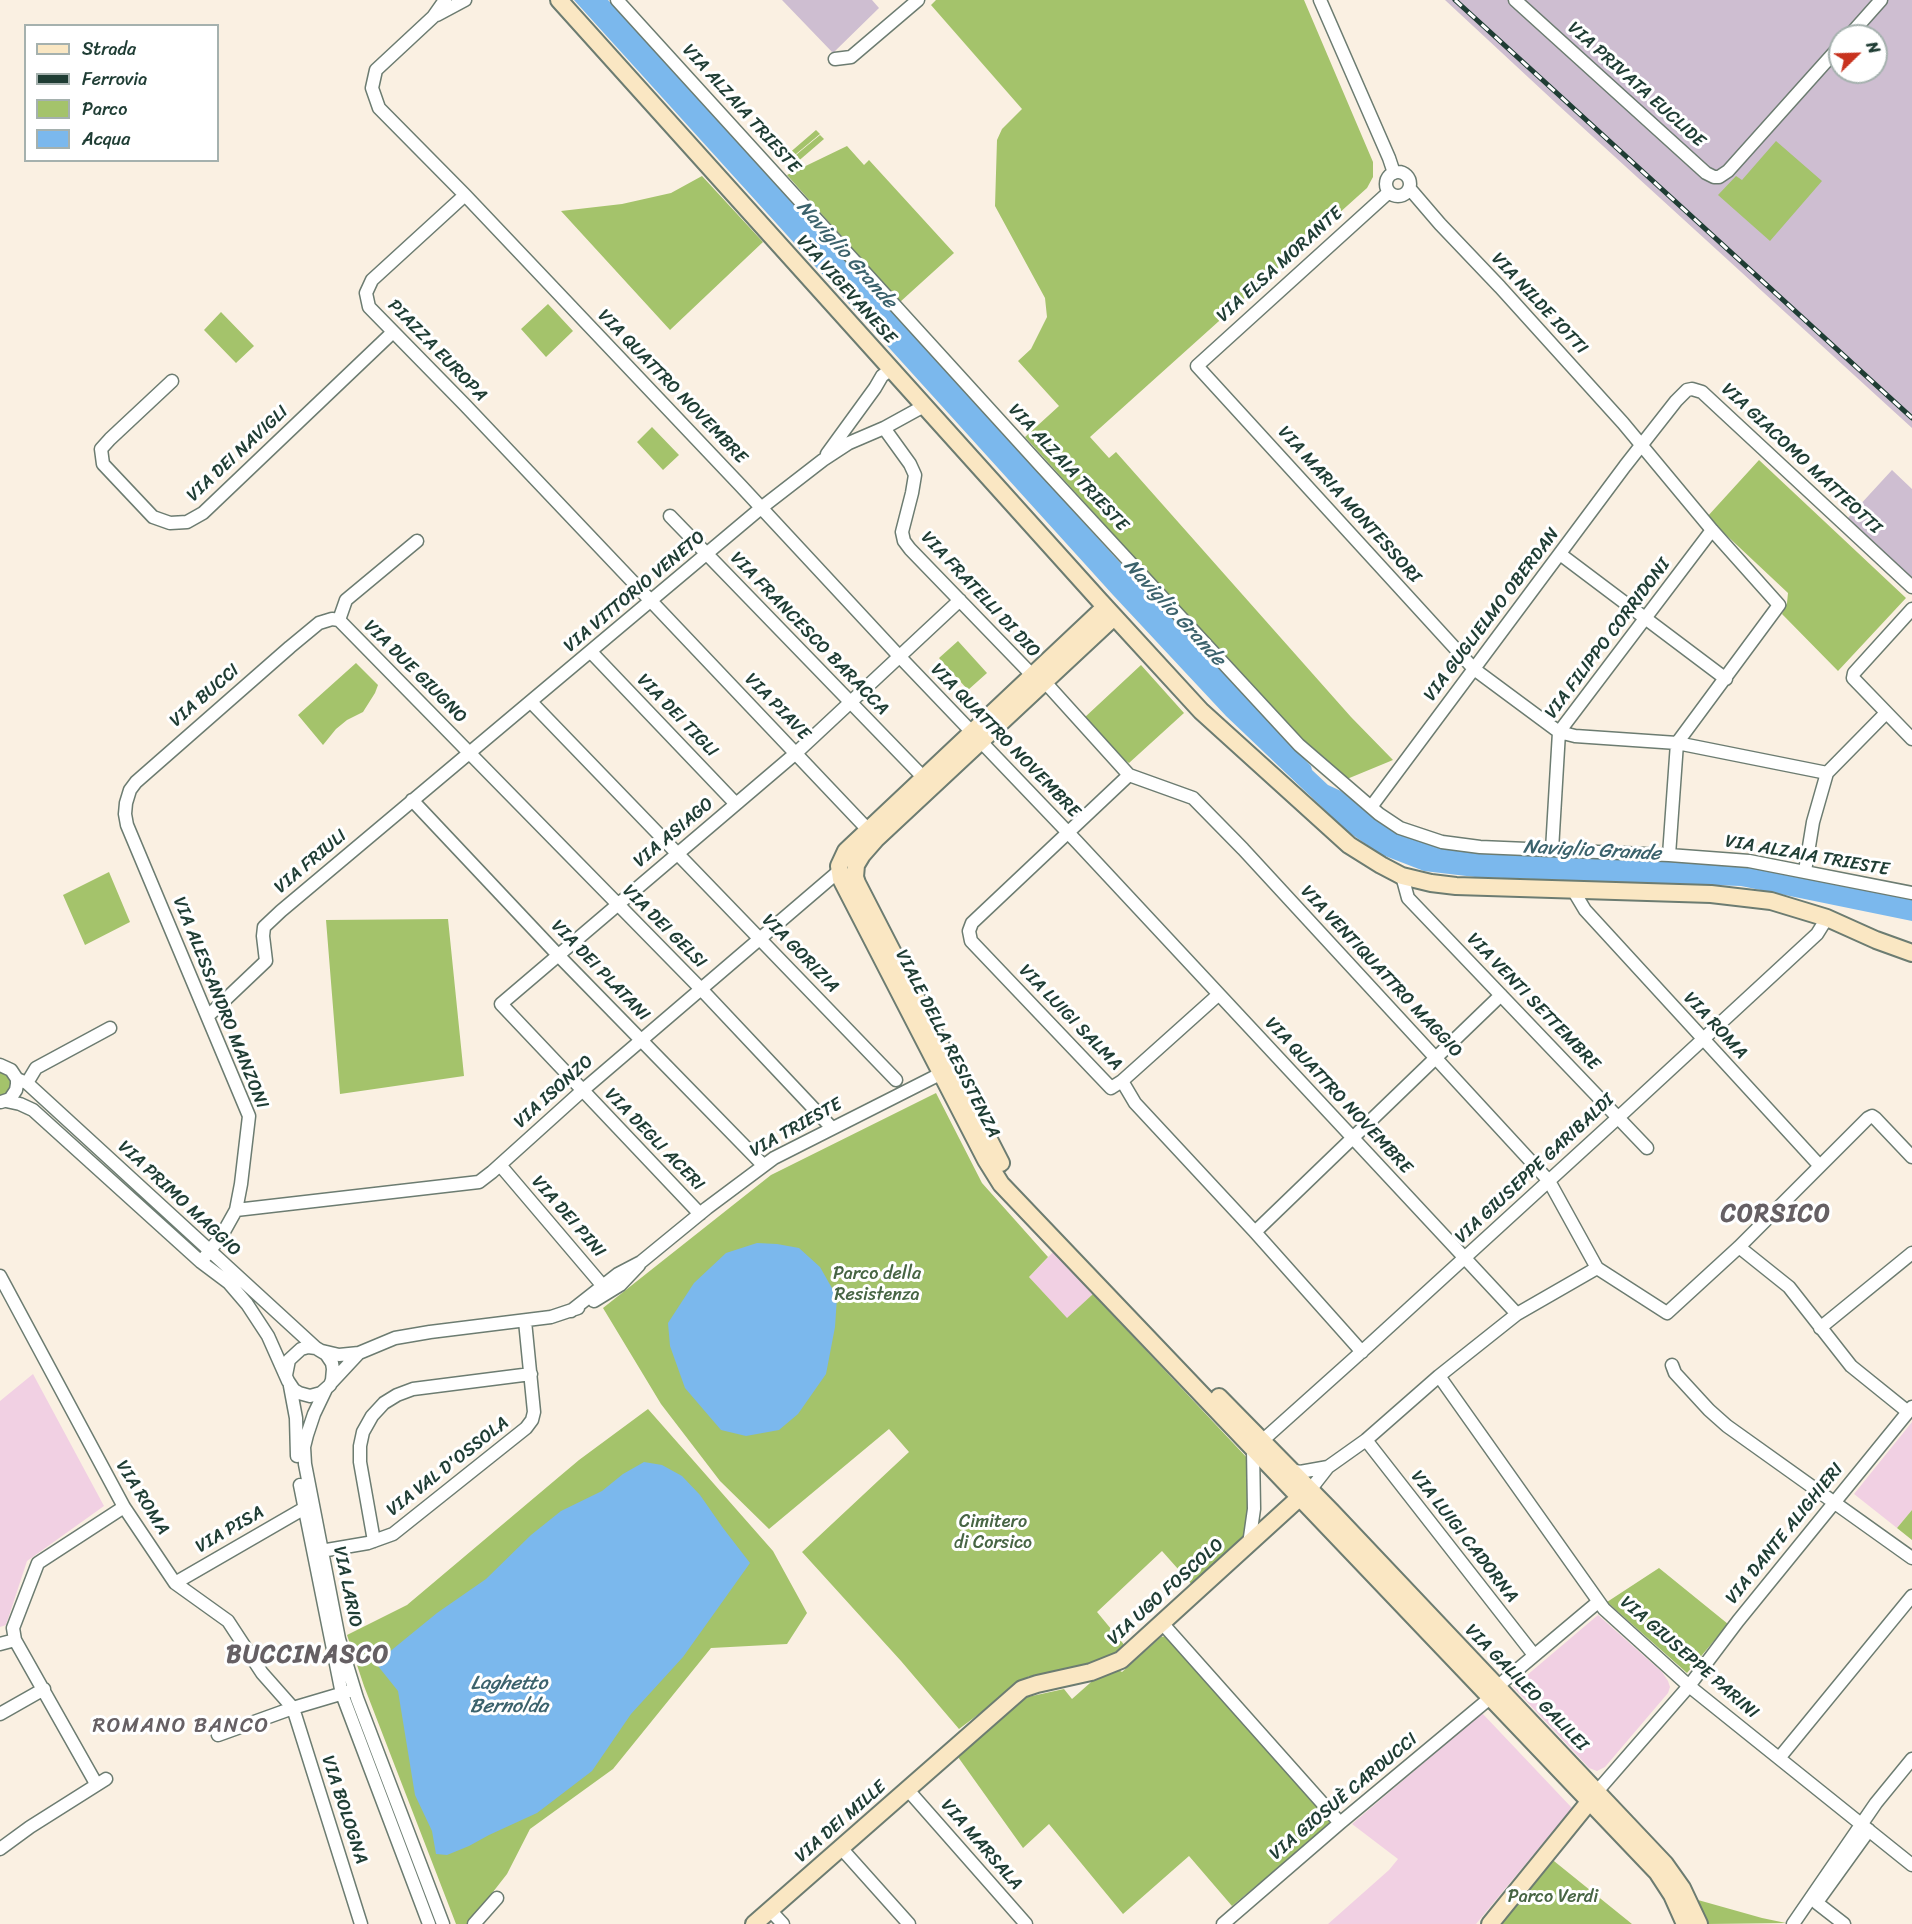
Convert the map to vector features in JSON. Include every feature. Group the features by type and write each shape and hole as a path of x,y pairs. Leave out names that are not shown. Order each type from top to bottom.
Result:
{"street":[{"path":"445,0 433,17 376,70 372,88 379,108 465,195"},
{"path":"433,17 465,0"},
{"name":"VIA VIGEVANESE","path":"559,0 1201,711 1336,835 1362,854 1402,876 1431,884 1740,896 1800,909 1912,953"},
{"name":"VIA ALZAIA TRIESTE","path":"617,0 1041,466 1299,745 1371,807 1400,828 1442,842 1480,847 1669,855 1749,861 1910,892"},
{"path":"835,59 851,57 918,0"},
{"path":"1320,0 1394,173"},
{"path":"1860,24 1881,0"},
{"name":"VIA PRIVATA EUCLIDE","path":"1519,4 1706,173 1714,177 1719,177 1728,171 1828,59"},
{"path":"1402,172 1408,177 1410,189 1402,196 1393,195 1389,192 1387,181 1394,173 1402,172"},
{"name":"VIA NILDE IOTTI","path":"1410,189 1642,445 1712,530 1779,605 1726,679"},
{"name":"VIA ELSA MORANTE","path":"1197,366 1389,192"},
{"name":"PIAZZA EUROPA","path":"465,195 372,280 366,293 369,307 465,405 650,602"},
{"name":"VIA QUATTRO NOVEMBRE","path":"465,195 1069,834 1517,1314"},
{"name":"VIA DEI NAVIGLI","path":"172,381 102,449 103,464 153,517 170,523 187,522 203,513 393,332"},
{"name":"VIA MARIA MONTESSORI","path":"1197,366 1474,669 1559,732"},
{"name":"VIA VITTORIO VENETO","path":"823,459 876,388 882,376 891,369"},
{"name":"VIA GIACOMO MATTEOTTI","path":"1642,445 1683,393 1692,389 1702,392 1912,587"},
{"name":"VIA VITTORIO VENETO","path":"470,753 761,508 823,459 849,443 884,428 924,406"},
{"name":"VIA FRATELLI DI DIO","path":"884,428 915,475 902,532 904,541 1038,678"},
{"name":"VIA GUGLIELMO OBERDAN","path":"1371,807 1642,445"},
{"name":"VIA FRANCESCO BARACCA","path":"670,516 923,777"},
{"name":"VIA FILIPPO CORRIDONI","path":"1552,850 1559,732 1712,530"},
{"name":"VIA DUE GIUGNO","path":"417,541 346,600 339,620 470,753"},
{"path":"1560,554 1726,679 1677,742 1669,855"},
{"path":"1071,569 1086,595 1087,633 1115,633 1138,643"},
{"name":"VIA ASIAGO","path":"582,1090 501,1004 796,753 960,600"},
{"name":"VIA PIAVE","path":"650,602 872,834"},
{"path":"1912,609 1854,673 1853,678 1912,739"},
{"name":"VIALE DELLA RESISTENZA","path":"1110,612 872,834 842,855 838,866 839,871 852,902 946,1071 1005,1170 1092,1272 1305,1494"},
{"name":"VIA BUCCI","path":"127,825 126,802 135,782 319,623 332,619 339,620"},
{"name":"VIA DEI TIGLI","path":"591,652 736,804"},
{"name":"VIA VENTIQUATTRO MAGGIO","path":"1038,678 1129,775 1193,798 1243,849 1549,1181 1597,1268 1667,1313 1739,1247"},
{"name":"VIA GORIZIA","path":"531,702 896,1080"},
{"path":"1805,871 1813,822 1827,773 1886,713"},
{"path":"1559,732 1575,736 1677,742 1827,773"},
{"name":"VIALE DELLA RESISTENZA","path":"946,1071 857,883 855,870 872,834 923,777 976,737"},
{"name":"VIA FRIULI","path":"208,1016 266,961 264,927 470,753"},
{"name":"VIA DEI GELSI","path":"470,753 832,1128"},
{"name":"VIA LUIGI SALMA","path":"1129,775 972,923 969,931 971,941 1111,1088 1122,1081 1135,1103 1362,1352"},
{"name":"VIA DEI PLATANI","path":"412,800 763,1165"},
{"name":"VIA ALESSANDRO MANZONI","path":"127,825 249,1116 236,1210 222,1235 201,1262"},
{"name":"VIA ISONZO","path":"236,1210 479,1182 582,1090 839,871"},
{"name":"VIA VENTI SETTEMBRE","path":"1402,876 1408,898 1647,1148"},
{"path":"1910,892 1912,878"},
{"name":"VIA ROMA","path":"1573,890 1585,910 1819,1165"},
{"path":"1585,910 1590,905 1596,891"},
{"name":"VIA GIUSEPPE GARIBALDI","path":"1257,1445 1307,1398 1362,1352 1817,934 1827,918"},
{"path":"1122,1081 1218,995"},
{"path":"1255,1232 1501,995"},
{"path":"3,1102 14,1095 22,1081 36,1068 110,1028"},
{"name":"VIA PRIMO MAGGIO","path":"1,1065 12,1070 319,1349"},
{"name":"VIA TRIESTE","path":"319,1349 339,1354 359,1353 400,1337 525,1322 551,1317 589,1304 606,1289 628,1279 641,1262 763,1165 784,1152 946,1071"},
{"name":"VIA DEGLI ACERI","path":"582,1090 700,1214"},
{"name":"VIA PRIMO MAGGIO","path":"3,1102 20,1104 33,1110 201,1262 226,1280 247,1304 268,1336 288,1380"},
{"path":"1910,1409 1851,1366 1789,1287 1739,1247 1819,1165 1872,1116 1912,1157"},
{"name":"VIA DEI PINI","path":"500,1165 606,1289"},
{"path":"1820,1328 1912,1253"},
{"name":"VIA UGO FOSCOLO","path":"953,1750 1022,1689 1078,1676 1121,1660 1305,1494 1328,1467 1366,1440 1439,1376 1517,1314 1597,1268"},
{"name":"VIA ROMA","path":"0,1276 117,1495 175,1583 228,1622 262,1673 293,1708"},
{"name":"VIA VAL D'OSSOLA","path":"321,1551 375,1541 393,1534 526,1428 534,1412 525,1322"},
{"path":"308,1347 319,1349 330,1358 333,1369 332,1380 321,1393 310,1395 299,1393 288,1380 286,1367 289,1360 294,1353 308,1347"},
{"name":"VIA TRIESTE","path":"328,1387 359,1353"},
{"path":"1672,1365 1675,1373 1709,1410 1744,1438 1912,1558"},
{"path":"375,1541 360,1462 360,1446 363,1432 372,1416 384,1403 413,1389 531,1374"},
{"name":"VIA GIUSEPPE PARINI","path":"1439,1376 1598,1602 1689,1686 1912,1865"},
{"name":"VIA LARIO","path":"288,1380 296,1418 297,1468 303,1509 348,1692 429,1924"},
{"name":"VIA LARIO","path":"328,1387 311,1422 304,1455 306,1476 348,1692 443,1924"},
{"name":"VIA DANTE ALIGHIERI","path":"1593,1796 1689,1686 1738,1621 1910,1409"},
{"name":"VIA LUIGI CADORNA","path":"1366,1440 1534,1655"},
{"name":"VIALE DELLA RESISTENZA","path":"1257,1445 1290,1470 1305,1494"},
{"name":"VIA UGO FOSCOLO","path":"1248,1545 1254,1509 1257,1445"},
{"name":"VIA UGO FOSCOLO","path":"1290,1470 1300,1472 1328,1467"},
{"name":"VIA GALILEO GALILEI","path":"1305,1494 1593,1796 1665,1864 1682,1888 1699,1924"},
{"path":"0,1849 101,1782 15,1640 13,1628 38,1563 124,1507"},
{"name":"VIA PISA","path":"175,1583 303,1509"},
{"path":"1780,1757 1912,1596"},
{"name":"VIA GIOSUÈ CARDUCCI","path":"1223,1924 1598,1602"},
{"path":"1162,1623 1340,1823"},
{"path":"0,1644 15,1640"},
{"path":"0,1714 44,1689"},
{"path":"218,1735 293,1708 348,1692"},
{"name":"VIA BOLOGNA","path":"293,1708 361,1924"},
{"name":"VIA DEI MILLE","path":"754,1924 953,1750"},
{"path":"1802,1924 1865,1827 1876,1803 1912,1759"},
{"name":"VIA MARSALA","path":"908,1790 1026,1924"},
{"path":"1490,1924 1593,1796"},
{"name":"VIA GALILEO GALILEI","path":"1593,1796 1657,1872 1672,1895 1685,1924"},
{"path":"1793,1924 1865,1827"},
{"path":"841,1848 909,1924"},
{"path":"474,1924 496,1898"},
{"path":"1817,1903 1844,1924"},
{"path":"770,1910 783,1924"}],"shaded area":[{"path":"782,0 872,0 879,8 833,53"},
{"path":"1445,0 1912,0 1912,428 1557,104"},
{"path":"1892,470 1912,489 1912,581 1846,520"},
{"path":"1053,1252 1093,1294 1067,1319 1029,1277"},
{"path":"33,1374 104,1506 27,1561 6,1625 0,1627 0,1401"},
{"path":"1912,1422 1912,1510 1897,1528 1854,1494"},
{"path":"1598,1615 1662,1672 1670,1687 1668,1693 1605,1767 1597,1771 1589,1768 1513,1687"},
{"path":"1482,1713 1572,1808 1476,1924 1328,1924 1389,1870 1398,1859 1352,1824"}],"green space":[{"path":"936,0 1304,0 1373,162 1373,177 1367,188 1090,437 1109,458 1116,452 1351,717 1393,760 1347,779 1324,757 1303,743 1025,437 1059,406 1018,361 1031,349 1047,317 1045,298 995,206 997,140 1002,129 1022,109 931,5"},
{"path":"816,130 820,134 790,159 787,155"},
{"path":"820,135 824,139 795,164 791,159"},
{"path":"1776,141 1822,181 1770,241 1718,195 1736,176 1742,180"},
{"path":"847,146 864,165 869,160 954,253 900,302 787,175"},
{"path":"702,176 763,242 670,330 561,211 622,204 671,193"},
{"path":"548,304 573,331 546,357 521,329"},
{"path":"221,312 254,346 236,363 204,330"},
{"path":"652,427 679,455 663,470 637,442"},
{"path":"1759,460 1906,598 1838,671 1782,614 1788,593 1707,517"},
{"path":"958,641 987,673 968,690 939,658"},
{"path":"356,663 378,685 375,693 363,712 336,729 323,745 298,715"},
{"path":"1141,665 1184,713 1129,763 1118,755 1084,718"},
{"path":"109,872 130,922 85,945 63,895"},
{"path":"448,919 464,1076 340,1094 326,920"},
{"path":"0,1070 7,1073 13,1084 7,1095 0,1097"},
{"name":"Parco della Resistenza","path":"936,1093 982,1183 1048,1257 1029,1277 1067,1318 1093,1294 1250,1461 1250,1514 1243,1547 1194,1587 1162,1551 1097,1612 1126,1647 1110,1662 1037,1679 1029,1676 959,1729 802,1552 909,1452 889,1429 769,1529 720,1481 661,1404 603,1308 771,1175"},
{"name":"Laghetto Bernolda","path":"648,1409 773,1551 807,1613 787,1644 711,1648 613,1769 530,1829 507,1874 468,1924 456,1924 364,1686 347,1635 407,1605 579,1460"},
{"path":"1912,1510 1912,1540 1897,1528"},
{"path":"1659,1568 1728,1624 1687,1673 1607,1602"},
{"path":"1166,1636 1332,1823 1232,1906 1189,1856 1123,1914 1049,1824 1023,1848 958,1757 1023,1698 1064,1689 1072,1699 1099,1675 1117,1669 1122,1672 1161,1637"},
{"name":"Parco Verdi","path":"1549,1857 1632,1924 1496,1924"},
{"path":"1698,1900 1762,1918 1786,1923 1707,1924"}],"water":[{"path":"574,0 608,0 1135,579 1311,766 1312,770 1328,785 1341,791 1386,825 1408,834 1751,866 1912,899 1912,921 1741,886 1475,877 1424,871 1380,854 1347,831 1226,716 1113,595"},
{"path":"757,1243 799,1248 820,1267 837,1297 835,1327 826,1374 798,1414 779,1430 746,1436 721,1430 685,1388 670,1346 668,1323 694,1283 726,1253"},
{"name":"Laghetto Bernolda","path":"644,1462 662,1465 682,1476 700,1495 750,1563 683,1657 631,1714 592,1771 537,1813 447,1855 436,1854 432,1831 415,1795 398,1691 378,1666 388,1653 437,1613 486,1579 531,1535 561,1511 602,1491 623,1474"}],"railway":[{"path":"1455,0 1912,418"}],"district":[{"name":"CORSICO","path":"1776,1215"},
{"name":"BUCCINASCO","path":"308,1656"},
{"name":"ROMANO BANCO","path":"181,1727"}],"water label":[{"name":"Naviglio Grande","path":"846,255"},
{"name":"Naviglio Grande","path":"1174,613"},
{"name":"Naviglio Grande","path":"1592,851"}],"park label":[{"name":"Cimitero di Corsico","path":"993,1532"}]}
